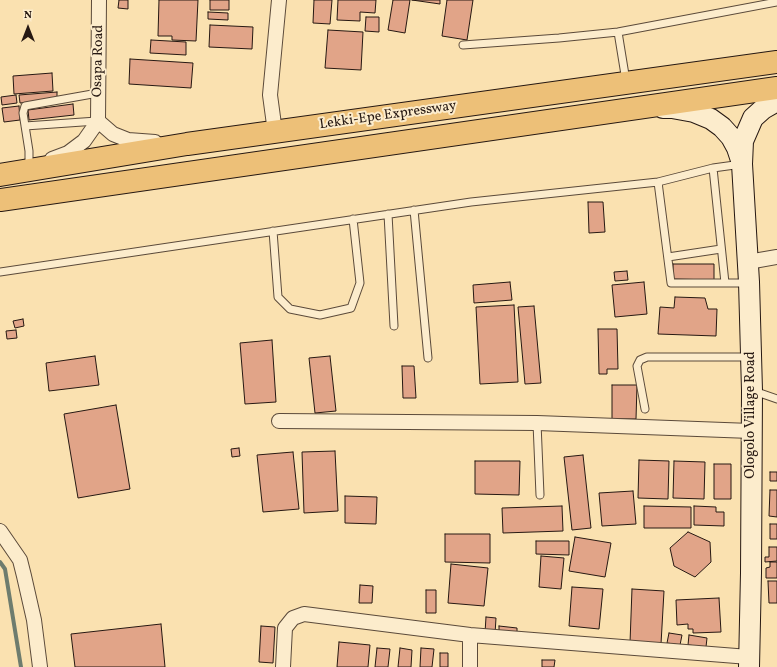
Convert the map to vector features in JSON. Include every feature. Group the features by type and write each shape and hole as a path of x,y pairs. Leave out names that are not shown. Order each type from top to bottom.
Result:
{"highway":[{"name":"Lekki-Epe Expressway","path":"0,174 187,144 777,62"},
{"name":"Lekki-Epe Expressway","path":"0,200 777,88"}],"street":[{"name":"Osapa Road","path":"98,121 99,0"},
{"path":"275,132 270,95 279,0"},
{"path":"742,164 743,141 754,118 763,109 777,101"},
{"path":"641,108 672,108 694,112 711,119 722,127 731,137 737,148 742,164"},
{"path":"27,170 68,153 84,141 98,121 113,134 128,140 187,144"},
{"name":"Ologolo Village Road","path":"742,164 749,282 752,391 749,662"},
{"path":"748,262 777,256"},
{"path":"279,421 537,423 751,431"},
{"path":"0,531 20,560 34,620 40,667"},
{"path":"283,667 285,628 293,618 304,614 470,635 749,662"},
{"path":"470,635 470,667"}],"lane":[{"path":"463,44 558,38 618,32 777,2"},
{"path":"618,32 626,83"},
{"path":"27,170 29,151 23,113 25,106 98,93"},
{"path":"25,126 98,121"},
{"path":"0,272 471,202 658,182 713,168 742,164"},
{"path":"713,168 725,283"},
{"path":"658,182 671,283 749,282"},
{"path":"414,210 428,358"},
{"path":"388,214 394,326"},
{"path":"273,231 278,297 290,310 320,315 351,308 360,283 353,219"},
{"path":"668,257 721,249"},
{"path":"644,409 637,366 640,360 647,357 751,357"},
{"path":"752,391 777,399"},
{"path":"537,423 540,495"}],"building":[{"path":"119,0 128,0 128,9 118,8"},
{"path":"159,0 198,0 196,41 172,40 172,36 158,36"},
{"path":"210,0 229,0 229,10 210,10"},
{"path":"314,0 332,0 330,24 313,23"},
{"path":"338,0 376,0 375,13 360,12 360,21 337,20"},
{"path":"393,0 410,0 405,33 388,30"},
{"path":"412,0 440,0 440,4"},
{"path":"447,0 473,0 467,40 442,36"},
{"path":"208,12 228,13 228,20 208,19"},
{"path":"366,17 379,17 379,32 365,31"},
{"path":"210,25 253,27 252,49 209,47"},
{"path":"328,30 363,32 361,70 325,68"},
{"path":"151,40 186,42 186,55 150,53"},
{"path":"130,59 193,63 191,88 129,84"},
{"path":"52,73 53,91 14,94 13,76"},
{"path":"57,92 57,100 20,103 19,95"},
{"path":"16,95 17,103 2,105 1,97"},
{"path":"73,104 74,115 29,120 28,110"},
{"path":"19,106 20,120 4,122 2,108"},
{"path":"588,202 603,202 605,232 589,233"},
{"path":"673,264 714,264 714,280 673,279"},
{"path":"627,271 628,280 615,281 614,272"},
{"path":"510,282 512,300 474,303 473,285"},
{"path":"644,282 647,314 615,317 612,285"},
{"path":"675,297 705,298 708,309 717,309 716,336 658,334 660,307 674,308"},
{"path":"514,305 518,382 480,384 476,307"},
{"path":"534,306 541,383 525,384 518,307"},
{"path":"23,319 24,326 15,328 13,321"},
{"path":"598,329 617,329 618,369 607,369 607,374 599,374"},
{"path":"16,330 17,338 7,339 6,331"},
{"path":"272,340 276,402 245,404 240,343"},
{"path":"95,356 99,385 49,391 46,363"},
{"path":"330,356 336,411 315,413 309,358"},
{"path":"402,366 414,366 416,398 403,398"},
{"path":"612,385 637,385 636,419 612,419"},
{"path":"116,405 130,489 78,498 64,414"},
{"path":"239,448 240,456 232,457 231,449"},
{"path":"335,451 338,511 304,513 302,452"},
{"path":"293,452 299,509 263,512 257,455"},
{"path":"583,455 591,528 572,530 564,457"},
{"path":"639,460 669,461 668,499 638,498"},
{"path":"475,461 520,461 519,495 475,494"},
{"path":"674,461 705,462 704,499 673,498"},
{"path":"714,464 731,464 731,499 714,499"},
{"path":"770,472 777,472 777,481 770,481"},
{"path":"770,490 777,490 777,517 769,516"},
{"path":"633,491 636,524 602,526 599,493"},
{"path":"345,496 377,497 376,524 345,523"},
{"path":"562,506 563,531 503,533 502,508"},
{"path":"644,506 691,507 691,528 644,528"},
{"path":"694,506 716,507 716,512 724,512 724,526 694,525"},
{"path":"770,524 777,524 777,539 770,539"},
{"path":"688,532 710,542 711,562 695,577 674,566 670,548"},
{"path":"445,534 490,534 490,563 445,562"},
{"path":"575,537 611,543 605,577 569,571"},
{"path":"536,541 569,541 569,555 536,554"},
{"path":"769,547 777,547 777,561 765,562 765,557 769,557"},
{"path":"541,556 564,558 561,589 539,587"},
{"path":"770,562 777,562 777,578 766,578 766,568 770,567"},
{"path":"451,564 488,568 484,606 448,603"},
{"path":"768,581 777,581 777,603 769,603"},
{"path":"360,585 373,586 372,603 359,603"},
{"path":"572,587 603,589 599,629 569,626"},
{"path":"632,589 664,591 661,644 630,643"},
{"path":"426,590 436,590 436,613 426,613"},
{"path":"719,598 721,632 693,633 693,629 688,629 688,624 677,625 676,600"},
{"path":"486,617 496,618 495,634 485,633"},
{"path":"161,624 165,667 75,667 71,634"},
{"path":"261,626 275,627 273,663 259,662"},
{"path":"499,626 517,628 517,635 499,633"},
{"path":"669,633 682,635 680,645 667,643"},
{"path":"689,635 707,638 706,647 688,645"},
{"path":"339,642 370,645 368,667 337,667"},
{"path":"377,648 390,649 388,667 375,667"},
{"path":"400,648 412,650 411,667 398,667"},
{"path":"421,648 434,649 432,667 420,667"},
{"path":"440,653 448,653 448,667 440,667"},
{"path":"542,660 555,660 554,667 542,667"}],"waterway":[{"path":"0,562 5,569 21,667"}]}
